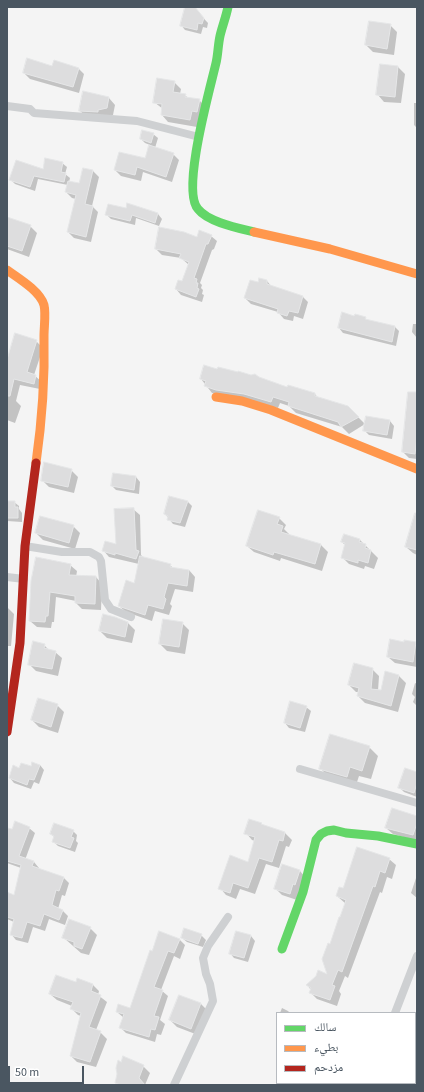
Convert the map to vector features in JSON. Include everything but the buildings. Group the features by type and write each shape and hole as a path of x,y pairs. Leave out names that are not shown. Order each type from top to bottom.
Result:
{"street":[{"path":"228,7 220,34 216,64 199,137 193,180 194,202 197,209 205,215 225,223 328,249 417,274"},
{"path":"7,106 30,109 34,112 137,121 199,137"},
{"path":"7,270 37,294 44,305 45,370 42,418 25,546 20,643 7,732"},
{"path":"216,397 242,401 271,410 417,470"},
{"path":"25,546 62,552 90,552 100,557 105,600 111,610 131,617"},
{"path":"7,577 24,579"},
{"path":"300,769 417,803"},
{"path":"282,949 303,892 316,840 321,834 334,830 346,833 378,836 417,844"},
{"path":"174,1085 213,1001 203,958 208,946 228,917"},
{"path":"396,1012 417,956"}],"traffic: fast":[{"path":"228,7 220,36 217,60 198,139 193,182 194,199 198,209 209,218 240,229 254,232"},
{"path":"282,949 303,892 316,840 321,834 334,830 346,833 378,836 417,844"}],"traffic: slow":[{"path":"254,232 330,249 417,274"},
{"path":"7,270 33,290 42,300 45,308 43,400 36,463"},
{"path":"216,397 242,401 271,410 417,469"}],"traffic: jam":[{"path":"7,732 20,643 25,546 36,463"}]}
